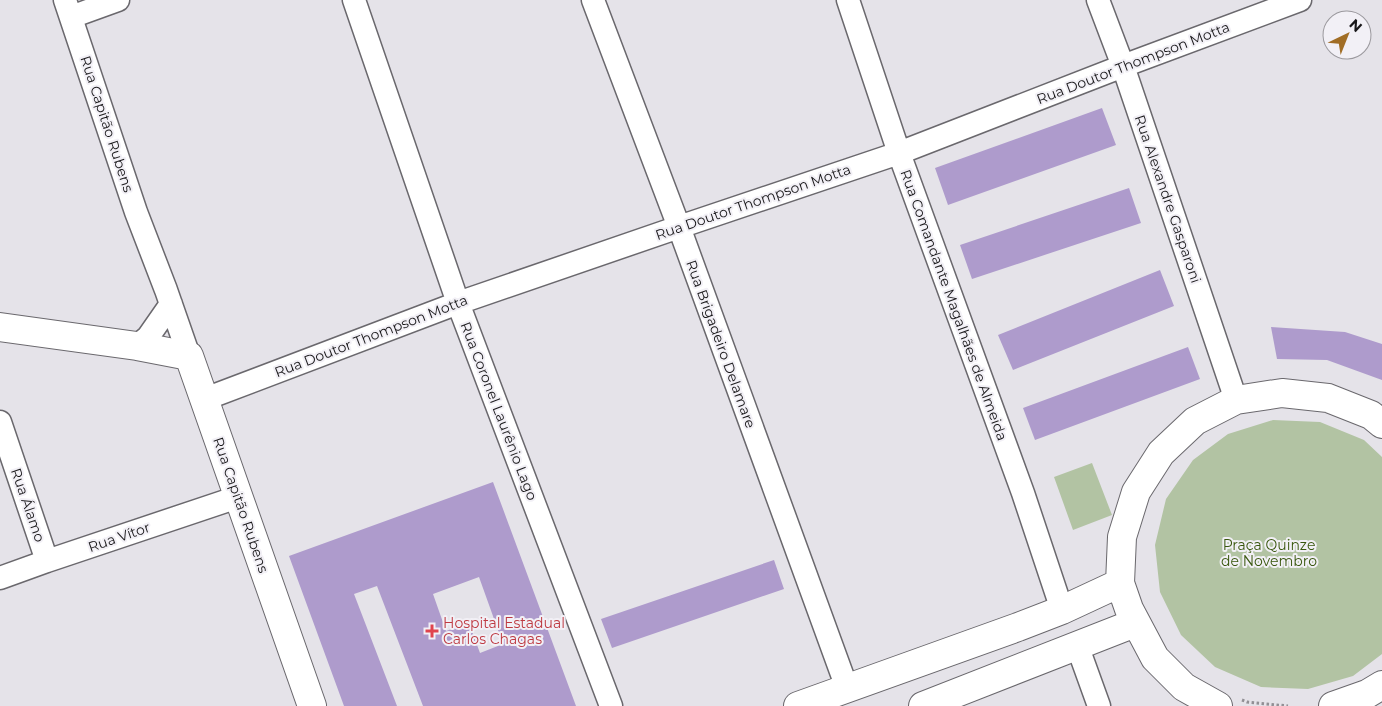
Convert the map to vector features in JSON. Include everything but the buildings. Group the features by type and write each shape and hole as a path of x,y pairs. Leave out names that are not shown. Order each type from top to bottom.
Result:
{"main road":[{"path":"0,327 137,346 189,356"},
{"name":"Rua Capitão Rubens","path":"189,356 312,706"},
{"path":"1218,706 1184,687 1155,658 1128,610 1120,583 1122,537 1136,492 1160,453 1195,421 1236,400 1282,393 1328,398 1371,415 1382,424"},
{"path":"798,706 1009,631 1062,610 1120,583"},
{"path":"923,706 1135,623"},
{"path":"1338,705 1367,694 1382,685"}],"street":[{"path":"68,9 118,0"},
{"name":"Rua Coronel Laurênio Lago","path":"354,0 458,303 611,706"},
{"name":"Rua Brigadeiro Delamare","path":"593,0 847,688"},
{"name":"Rua Comandante Magalhães de Almeida","path":"848,0 899,153 1023,493 1062,610"},
{"name":"Rua Alexandre Gasparoni","path":"1098,0 1123,66 1236,400"},
{"name":"Rua Doutor Thompson Motta","path":"205,399 458,303 899,153 1300,0"},
{"name":"Rua Capitão Rubens","path":"68,9 136,212 189,356"},
{"path":"137,346 152,332 171,304"},
{"name":"Rua Álamo","path":"0,422 47,561"},
{"name":"Rua Vítor","path":"0,578 238,497"},
{"path":"1077,645 1099,706"}],"green space":[{"name":"Praça Quinze de Novembro","path":"1273,420 1320,422 1364,440 1382,457 1382,654 1353,676 1308,689 1261,687 1215,667 1181,635 1160,592 1155,545 1166,499 1193,460 1228,434"},
{"path":"1092,463 1112,515 1073,530 1054,477"}],"place":[{"name":"Hospital Estadual Carlos Chagas","path":"432,631"}]}
